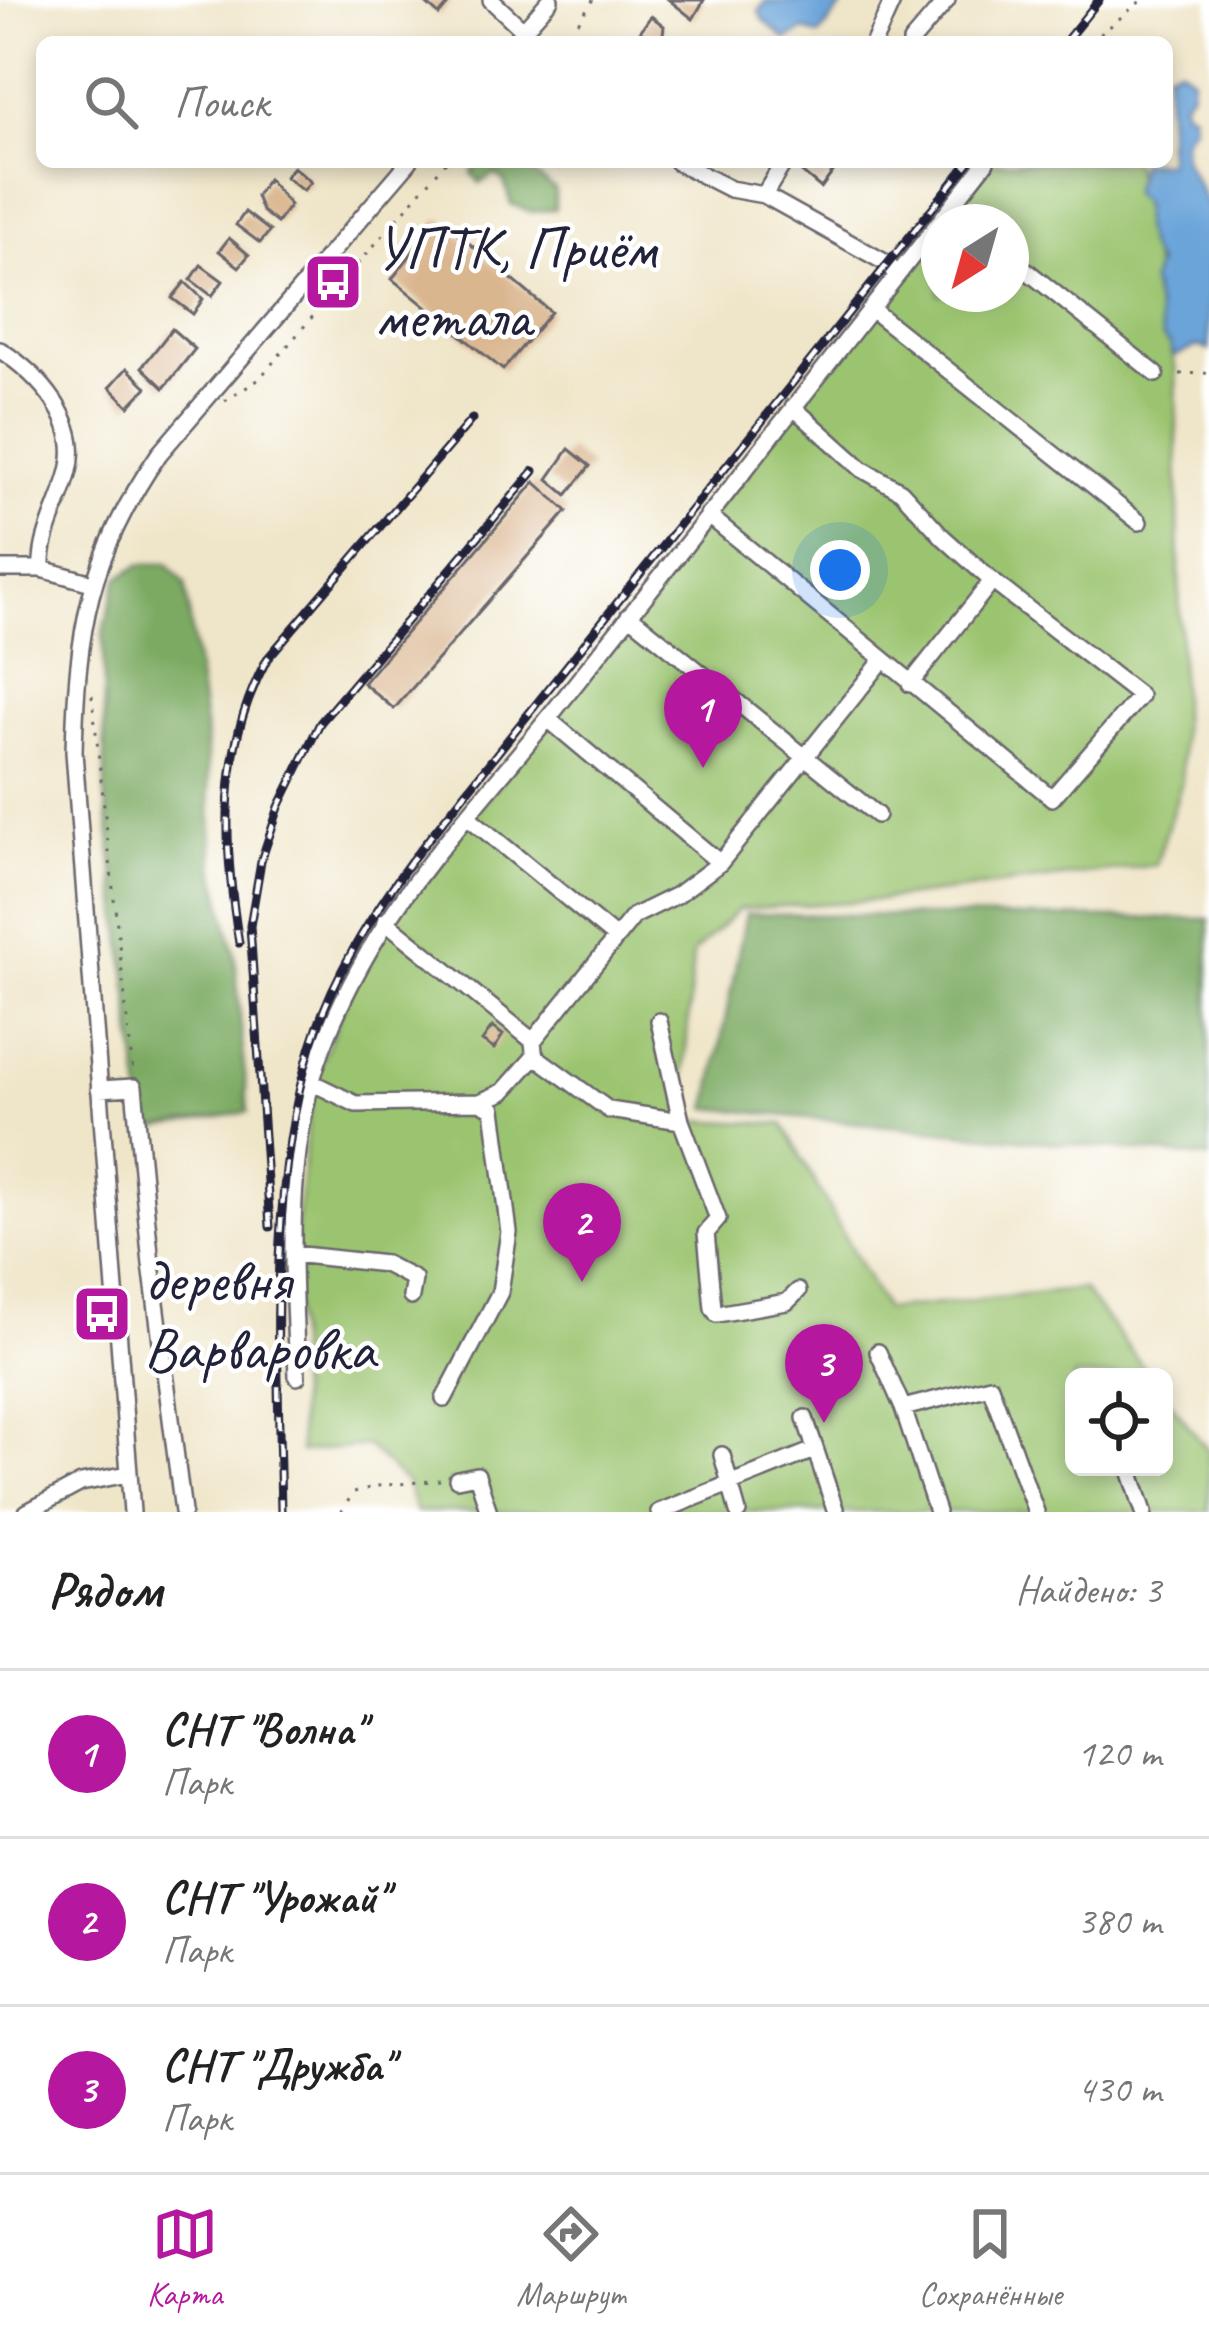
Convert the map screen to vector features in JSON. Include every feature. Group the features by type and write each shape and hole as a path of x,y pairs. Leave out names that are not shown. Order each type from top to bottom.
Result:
{"street":[{"path":"491,0 518,36 550,0"},
{"path":"877,36 893,0"},
{"path":"916,36 947,0"},
{"path":"132,1512 74,752 79,642 92,583 127,500 158,454 404,168"},
{"path":"688,168 730,189 764,195 888,264 897,276"},
{"path":"764,195 780,168"},
{"path":"954,204 981,168"},
{"path":"297,1377 295,1166 323,1047 365,952 415,877 548,719 921,246"},
{"path":"1029,272 1156,374"},
{"path":"871,309 1139,521"},
{"path":"0,350 44,386 69,430 70,469 50,525 41,569"},
{"path":"709,514 1052,798 1140,696 992,581 901,491 862,469 793,407"},
{"path":"0,569 41,569 92,583"},
{"path":"910,684 992,581"},
{"path":"629,615 877,815"},
{"path":"313,1083 356,1104 480,1102 503,1092 634,916 677,895 720,863 883,661"},
{"path":"548,719 720,863"},
{"path":"467,816 616,938"},
{"path":"385,921 609,1110 681,1121"},
{"path":"658,1021 681,1121 718,1219 706,1233 713,1308 717,1314 788,1303 798,1291"},
{"path":"99,1089 134,1087 183,1512"},
{"path":"444,1399 500,1292 509,1232 493,1108 480,1102"},
{"path":"293,1254 385,1264 414,1279 411,1297"},
{"path":"878,1352 903,1408 938,1512"},
{"path":"903,1408 990,1386 1036,1512"},
{"path":"805,1418 836,1512"},
{"path":"659,1512 814,1450"},
{"path":"722,1455 738,1512"},
{"path":"27,1512 81,1483 128,1474"},
{"path":"457,1479 477,1475 489,1512"},
{"path":"1132,1476 1144,1512"}],"path":[{"path":"569,36 593,0"},
{"path":"1098,36 1142,0"},
{"path":"213,409 258,380 441,168"},
{"path":"1180,374 1209,373"},
{"path":"91,683 134,1087"},
{"path":"341,1512 355,1492 457,1479"}],"green space":[{"path":"475,168 524,168 555,189 555,209 531,212 511,204 504,181 495,174 480,183 472,173"},
{"path":"981,168 1134,168 1176,371 1182,781 1156,865 880,900 739,909 693,953 681,1120 783,1124 885,1310 1083,1289 1144,1368 1065,1368 1065,1476 1173,1476 1173,1406 1209,1452 1209,1512 416,1512 406,1483 367,1446 300,1452 293,1254 313,1083 365,953 921,245 921,312 1029,312 1029,204 953,204"},
{"path":"167,563 185,584 205,726 214,866 235,956 248,1112 145,1130 105,794 103,632 118,578 139,565"},
{"path":"746,914 1209,919 1209,1158 708,1108"}],"water":[{"path":"847,0 819,36 805,30 781,36 763,20 759,11 765,2"},
{"path":"1179,67 1192,77 1191,92 1183,101 1193,125 1183,139 1184,159 1209,207 1209,350 1198,346 1174,357 1163,338 1151,282 1157,264 1145,236 1143,204 1132,193 1138,168 1173,168 1173,69"}],"building":[{"path":"422,0 452,0 439,15"},
{"path":"669,0 704,0 693,19"},
{"path":"651,16 664,26 663,36 637,36"},
{"path":"294,168 311,182 303,191 285,177"},
{"path":"797,168 836,168 821,188"},
{"path":"268,179 290,205 277,223 262,211 256,196"},
{"path":"245,212 270,231 260,243 236,225"},
{"path":"439,218 551,312 503,370 392,279"},
{"path":"229,238 249,255 239,267 219,251"},
{"path":"201,265 223,281 212,296 191,280"},
{"path":"185,282 203,299 193,314 172,298"},
{"path":"172,329 195,349 164,388 142,367"},
{"path":"127,368 147,387 129,406 110,387"},
{"path":"569,449 590,466 567,495 548,479"},
{"path":"535,482 567,511 394,709 363,683"},
{"path":"492,1027 503,1035 494,1049 482,1041"}],"railway":[{"path":"1070,36 1099,0"},
{"path":"281,1512 278,1277 287,1158 311,1046 341,972 411,861 964,168"},
{"path":"239,943 230,870 229,798 232,762 251,693 267,659 472,419"},
{"path":"270,1227 250,926 261,861 279,807 320,723 534,471"}],"place":[{"name":"УПТК, Приём метала","path":"333,282"},
{"name":"СНТ \"Волна\"","path":"703,768"},
{"name":"СНТ \"Урожай\"","path":"582,1282"},
{"name":"деревня Варваровка","path":"102,1314"},
{"name":"СНТ \"Дружба\"","path":"824,1423"}]}
